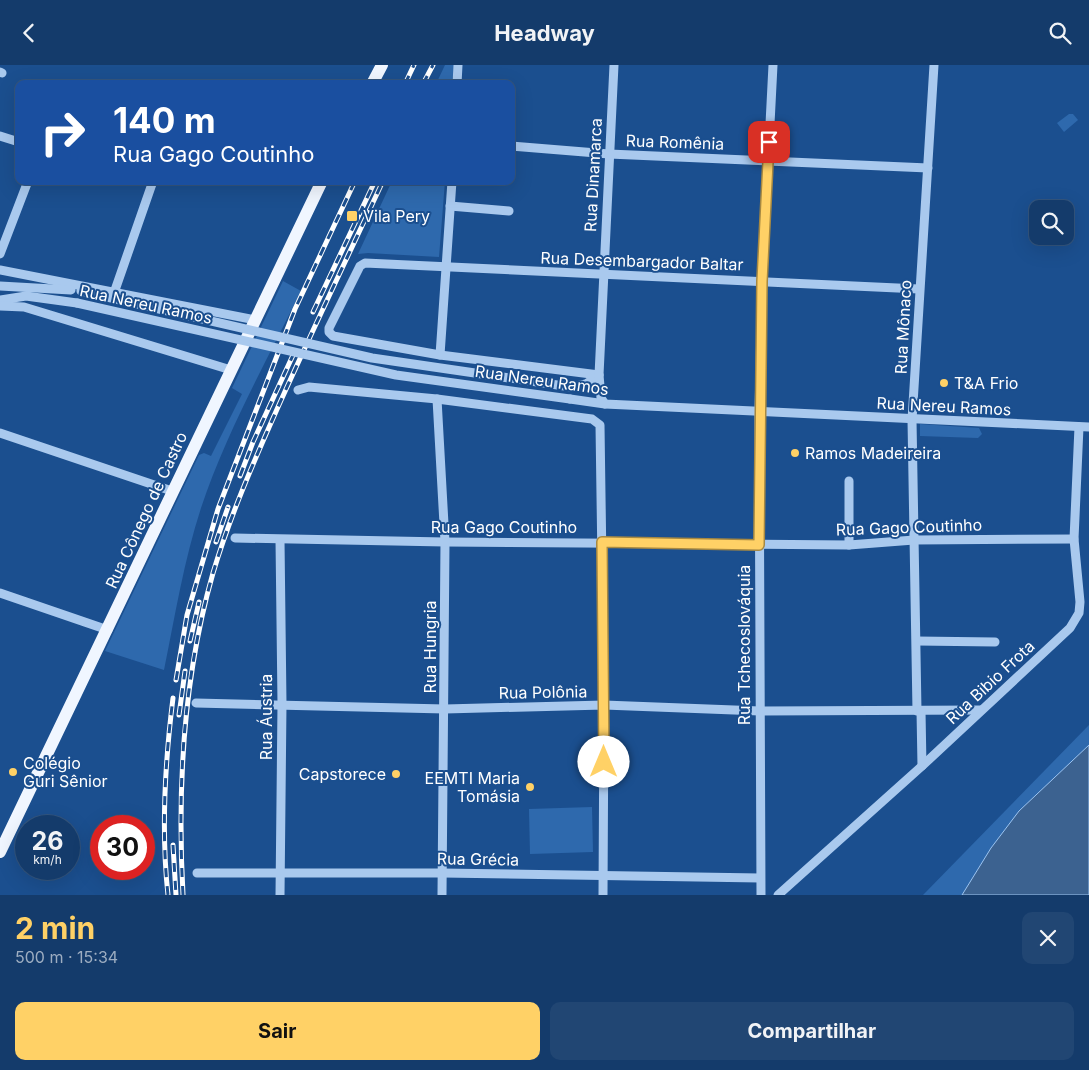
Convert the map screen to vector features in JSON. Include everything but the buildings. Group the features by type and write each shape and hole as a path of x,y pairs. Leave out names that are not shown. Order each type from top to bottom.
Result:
{"main road":[{"path":"374,80 382,65"},
{"name":"Rua Cônego de Castro","path":"0,852 320,185"}],"street":[{"path":"457,80 458,65"},
{"name":"Rua Dinamarca","path":"605,404 602,398 599,375 614,65"},
{"name":"Rua Tchecoslováquia","path":"761,895 759,412 762,281 772,65"},
{"name":"Rua Mônaco","path":"922,766 912,420 934,65"},
{"path":"0,136 15,141"},
{"name":"Rua Romênia","path":"515,146 609,154 928,168"},
{"path":"0,254 26,185"},
{"path":"114,293 152,185"},
{"path":"440,355 452,185"},
{"path":"450,206 508,211"},
{"name":"Rua Desembargador Baltar","path":"329,328 363,263 919,289"},
{"name":"Rua Nereu Ramos","path":"0,270 256,320"},
{"name":"Rua Nereu Ramos","path":"0,286 81,291 372,358 571,387 586,384 599,375"},
{"name":"Rua Nereu Ramos","path":"0,301 26,296 77,303 387,373 605,404 1089,427"},
{"name":"Rua Nereu Ramos","path":"0,306 24,307 230,371"},
{"name":"Rua Nereu Ramos","path":"329,328 329,332 333,336 440,355 599,375"},
{"name":"Rua Nereu Ramos","path":"298,390 309,387 437,399 592,419 597,422 602,432 602,542"},
{"name":"Rua Hungria","path":"437,399 445,542 442,895"},
{"name":"Rua Bibio Frota","path":"778,895 922,766 1070,628 1076,620 1080,602 1074,539 1079,427"},
{"path":"0,433 172,491"},
{"path":"849,481 849,545"},
{"name":"Rua Gago Coutinho","path":"235,538 759,545 849,545 914,540 1074,539"},
{"name":"Rua Áustria","path":"280,540 282,704 280,895"},
{"path":"602,542 604,705 603,895"},
{"path":"0,593 108,630"},
{"path":"917,641 995,643"},
{"name":"Rua Polônia","path":"196,703 445,709 604,705 760,711 981,710"},
{"name":"Rua Grécia","path":"197,873 442,873 760,878"}],"shaded area":[{"path":"445,65 454,65 452,80 438,80"},
{"path":"1069,114 1073,114 1078,120 1064,132 1057,123"},
{"path":"390,185 445,185 439,257 358,254"},
{"path":"283,281 301,291 247,398 211,480 201,508 180,588 164,670 105,651 199,455 204,453 211,456 242,394 232,388"},
{"path":"920,424 979,428 982,434 978,438 920,436"},
{"path":"1089,725 1089,895 923,895"},
{"path":"1089,745 1089,895 962,895 991,848 1019,811"},
{"path":"592,807 593,852 530,854 529,809"}],"railway":[{"path":"407,80 414,65"},
{"path":"425,80 433,65"},
{"path":"176,680 187,615 218,509 295,309 353,185"},
{"path":"313,312 373,185"},
{"path":"183,895 181,813 184,732 195,652 213,573 235,510 260,448 381,185"},
{"path":"240,476 253,442 294,353"},
{"path":"216,542 228,507"},
{"path":"190,641 199,602"},
{"path":"179,715 185,671"},
{"path":"168,895 164,821 173,698"},
{"path":"173,845 176,895"}],"place":[{"name":"Vila Pery","path":"352,216"},
{"name":"T&A Frio","path":"944,383"},
{"name":"Ramos Madeireira","path":"795,453"},
{"name":"Colégio Guri Sênior","path":"13,772"},
{"name":"Capstorece","path":"396,774"},
{"name":"EEMTI Maria Tomásia","path":"530,787"}],"route":[{"path":"604,762 602,542 759,545 759,412 762,281 769,142"}]}
